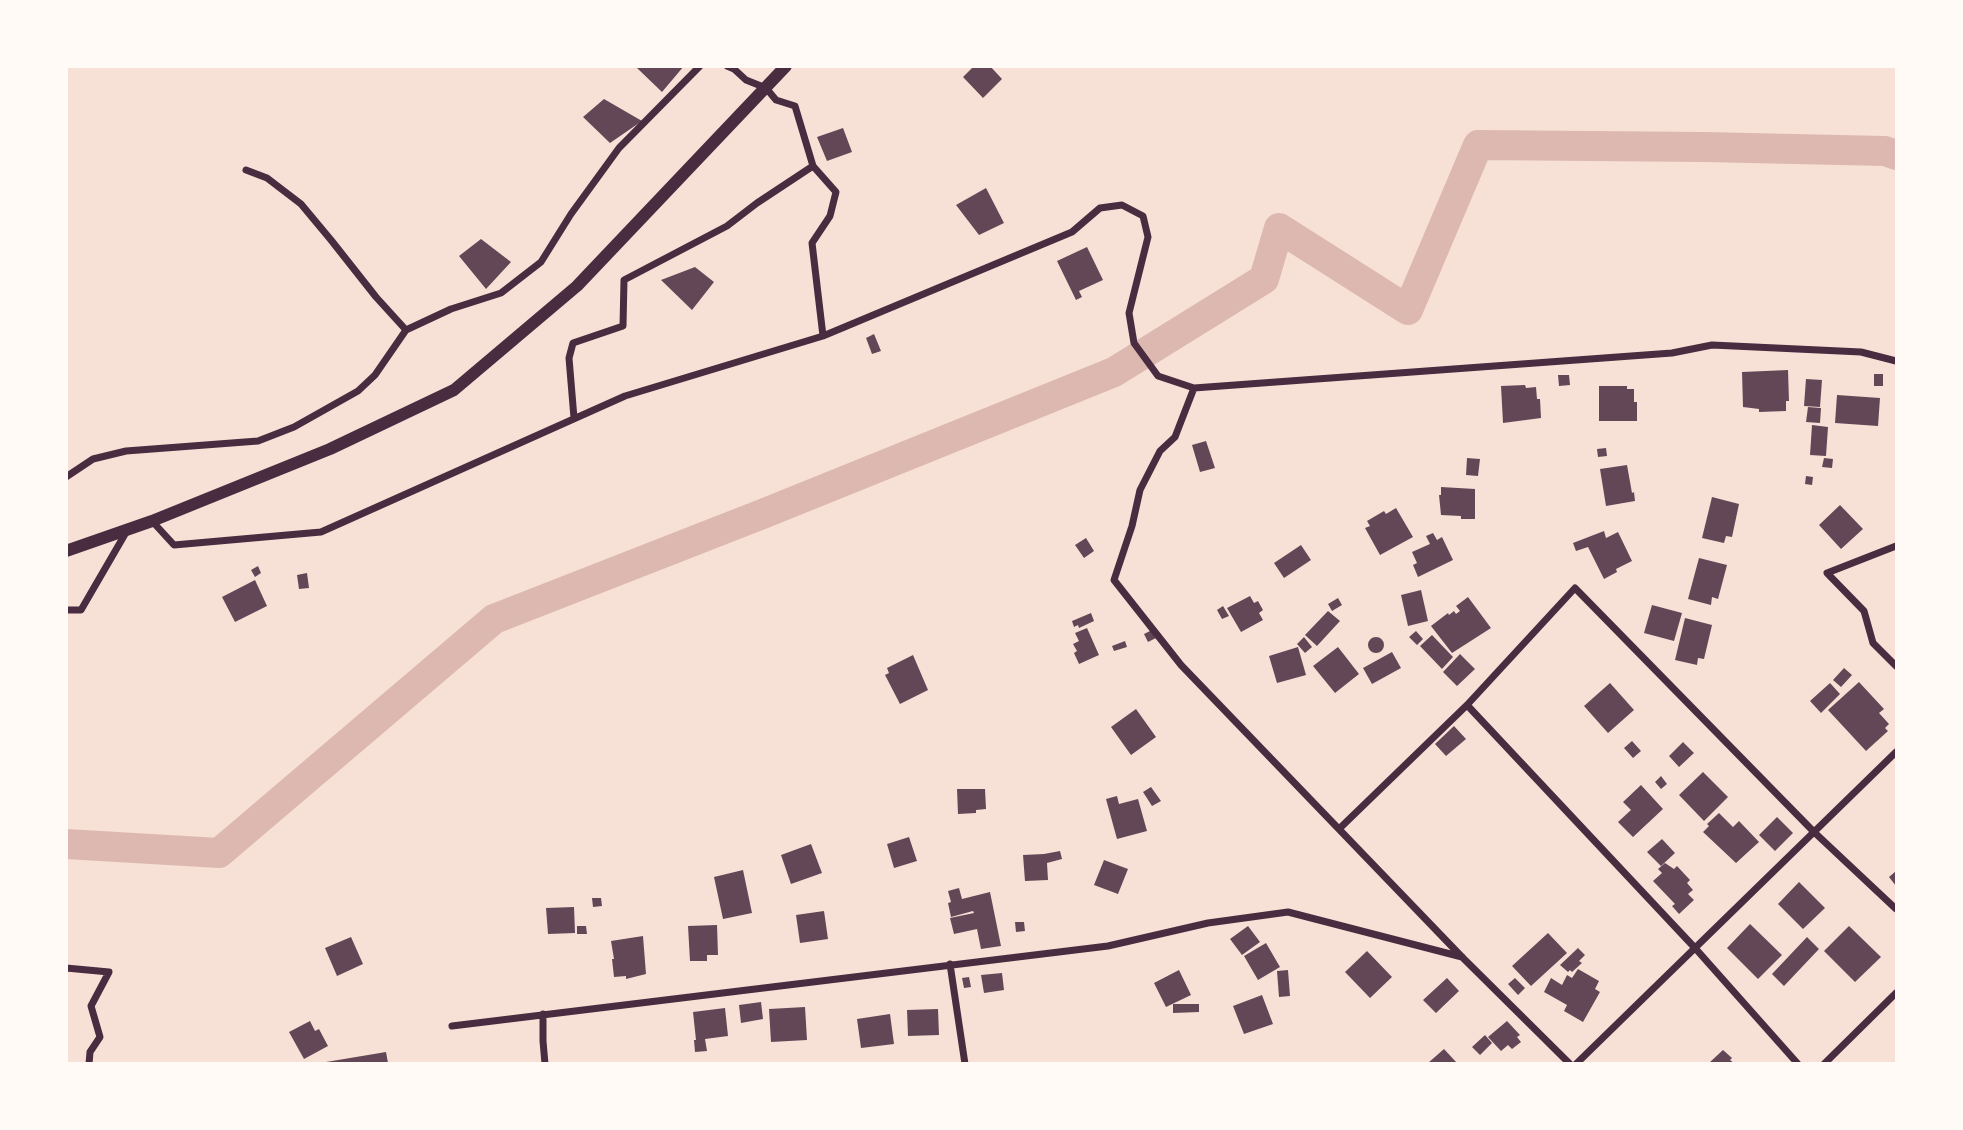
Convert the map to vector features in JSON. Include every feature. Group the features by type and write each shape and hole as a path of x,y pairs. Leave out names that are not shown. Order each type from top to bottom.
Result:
{"main road":[{"path":"66,551 152,521 330,449 454,390 577,286 786,66"}],"street":[{"path":"66,477 93,459 126,451 258,441 294,427 358,391 375,375 406,330 451,309 501,293 541,262 571,214 619,148 700,66"},
{"path":"727,66 746,80 766,88 776,100 795,106 813,166 836,192 830,216 812,243 823,336"},
{"path":"574,418 569,358 573,343 623,326 624,280 727,226 813,166"},
{"path":"246,170 267,178 300,204 406,330"},
{"path":"152,521 174,545 321,533 625,396 823,336 1072,232 1100,208 1122,205 1143,216 1148,237 1129,313 1134,343 1158,376 1194,388 1672,353 1712,345 1861,352 1896,361"},
{"path":"1194,388 1175,437 1160,451 1140,490 1132,526 1114,580 1181,665 1462,957 1570,1063"},
{"path":"66,610 81,610 128,528"},
{"path":"1896,547 1827,573 1864,611 1874,643 1896,666"},
{"path":"1339,829 1467,705 1575,588 1814,832 1896,909"},
{"path":"1467,705 1695,948 1798,1063"},
{"path":"1576,1063 1896,752"},
{"path":"452,1026 1108,946 1208,923 1288,912 1462,957"},
{"path":"950,964 965,1063"},
{"path":"66,968 109,972 91,1006 100,1037 90,1052 89,1063"},
{"path":"1824,1063 1896,993"},
{"path":"543,1014 545,1063"}],"building":[{"path":"638,66 684,66 662,92"},
{"path":"974,66 990,66 1002,79 983,98 963,77"},
{"path":"604,99 642,121 610,143 583,117"},
{"path":"843,128 852,152 827,161 817,137"},
{"path":"986,188 1004,223 979,235 956,205"},
{"path":"481,239 511,262 486,289 459,256"},
{"path":"1087,247 1103,280 1079,291 1082,297 1076,300 1057,261"},
{"path":"695,267 714,282 692,310 661,280"},
{"path":"874,334 881,351 872,354 866,338"},
{"path":"1788,370 1789,401 1786,401 1786,411 1759,412 1759,409 1743,407 1742,372"},
{"path":"1874,374 1883,374 1883,386 1874,386"},
{"path":"1558,375 1569,375 1570,385 1559,386"},
{"path":"1806,379 1822,380 1820,407 1804,406"},
{"path":"1525,385 1526,388 1536,387 1541,418 1503,423 1501,386"},
{"path":"1599,386 1627,386 1627,389 1634,389 1637,421 1599,421"},
{"path":"1837,395 1880,398 1878,426 1835,423"},
{"path":"1808,407 1821,408 1820,423 1806,422"},
{"path":"1812,425 1828,427 1826,456 1810,455"},
{"path":"1206,441 1215,468 1200,472 1192,445"},
{"path":"1606,448 1607,456 1598,457 1597,449"},
{"path":"1467,458 1480,459 1478,476 1466,475"},
{"path":"1824,458 1833,459 1832,468 1822,467"},
{"path":"1627,465 1635,501 1606,506 1600,469"},
{"path":"1806,476 1813,477 1812,485 1805,484"},
{"path":"1441,487 1475,489 1475,519 1441,515"},
{"path":"1712,497 1739,504 1732,537 1726,536 1724,543 1702,538"},
{"path":"1840,505 1863,529 1841,549 1819,525"},
{"path":"1396,508 1413,537 1380,555 1365,528 1370,526 1367,521 1384,511 1386,514"},
{"path":"1604,531 1606,538 1618,532 1632,561 1604,579 1588,547 1576,551 1573,543"},
{"path":"1433,533 1437,540 1442,537 1453,560 1418,577 1413,565 1417,563 1412,552 1430,544 1426,536"},
{"path":"1086,538 1094,551 1084,558 1075,545"},
{"path":"1301,545 1311,560 1284,578 1274,563"},
{"path":"1699,558 1727,565 1718,599 1712,597 1711,605 1688,599"},
{"path":"258,566 261,573 255,577 251,570"},
{"path":"307,573 309,588 299,589 297,575"},
{"path":"255,580 267,606 235,622 222,597"},
{"path":"1421,590 1428,621 1408,626 1401,595"},
{"path":"1250,596 1254,603 1258,601 1263,610 1259,613 1263,620 1241,632 1227,608"},
{"path":"1468,597 1491,628 1452,653 1431,626 1448,613 1449,615 1454,611 1456,614 1460,611 1456,606"},
{"path":"1338,598 1342,605 1332,611 1328,604"},
{"path":"1652,605 1682,613 1674,641 1644,633"},
{"path":"1223,606 1229,616 1222,619 1217,610"},
{"path":"1328,611 1340,621 1317,646 1305,635"},
{"path":"1091,613 1094,621 1079,628 1078,625 1074,627 1072,621"},
{"path":"1685,618 1712,625 1704,659 1698,658 1697,665 1675,660"},
{"path":"1087,628 1099,655 1079,664 1074,653 1077,651 1073,644 1079,641 1075,633"},
{"path":"1152,630 1156,638 1148,642 1144,634"},
{"path":"1416,631 1423,639 1417,645 1409,637"},
{"path":"1432,635 1453,657 1442,669 1420,646"},
{"path":"1304,637 1312,647 1305,653 1297,644"},
{"path":"1376,637 1384,645 1376,653 1368,645"},
{"path":"1125,641 1127,647 1114,651 1112,646"},
{"path":"1298,647 1306,675 1277,683 1269,656"},
{"path":"1338,647 1359,674 1335,693 1313,666"},
{"path":"1392,652 1401,668 1372,684 1363,668"},
{"path":"1460,654 1475,669 1457,686 1443,672"},
{"path":"913,655 928,690 900,704 885,675 889,673 887,668"},
{"path":"1844,668 1852,675 1841,687 1833,680"},
{"path":"1859,682 1884,709 1879,713 1889,724 1885,728 1888,731 1866,751 1828,710"},
{"path":"1610,683 1634,710 1608,733 1584,706"},
{"path":"1830,683 1840,694 1821,713 1810,701"},
{"path":"1136,709 1156,737 1131,755 1111,727"},
{"path":"1454,726 1466,739 1446,756 1435,744"},
{"path":"1632,741 1641,751 1633,758 1624,748"},
{"path":"1683,742 1694,753 1679,767 1669,756"},
{"path":"1703,772 1728,797 1704,821 1679,795"},
{"path":"1661,776 1667,784 1661,789 1655,782"},
{"path":"1641,785 1663,809 1633,837 1618,822 1631,810 1623,802"},
{"path":"1151,787 1161,801 1152,806 1143,792"},
{"path":"957,789 985,789 986,809 976,810 976,813 958,814"},
{"path":"1117,796 1119,804 1138,799 1147,831 1117,839 1106,799"},
{"path":"1719,813 1733,827 1739,821 1759,842 1736,863 1703,832"},
{"path":"1777,817 1793,833 1775,851 1759,835"},
{"path":"909,837 917,861 894,868 887,844"},
{"path":"1662,839 1675,853 1661,866 1647,852"},
{"path":"811,844 822,873 791,884 781,855"},
{"path":"1060,851 1062,859 1047,863 1048,880 1025,881 1023,855"},
{"path":"1104,860 1128,869 1118,894 1094,885"},
{"path":"1665,863 1674,869 1677,866 1690,880 1687,883 1693,890 1688,894 1694,900 1679,914 1672,906 1675,904 1653,881 1662,873 1658,869"},
{"path":"743,870 752,913 723,919 714,877"},
{"path":"1896,871 1896,886 1889,877"},
{"path":"1799,882 1825,908 1803,929 1778,904"},
{"path":"959,888 962,899 990,892 1001,946 981,949 977,929 954,934 950,918 974,913 973,911 951,917 948,891"},
{"path":"592,898 601,898 602,906 593,907"},
{"path":"574,907 575,933 548,934 546,908"},
{"path":"824,911 828,939 800,943 796,915"},
{"path":"1015,922 1024,922 1025,931 1016,932"},
{"path":"1750,924 1782,955 1758,979 1727,948"},
{"path":"717,925 718,955 707,955 707,961 690,961 688,926"},
{"path":"577,926 586,926 587,934 577,934"},
{"path":"1248,926 1260,942 1242,955 1230,939"},
{"path":"1849,926 1881,957 1855,982 1824,951"},
{"path":"1548,933 1567,953 1531,986 1512,966"},
{"path":"643,936 646,974 626,979 626,976 614,977 611,941"},
{"path":"351,937 363,964 337,976 325,948"},
{"path":"1807,937 1819,949 1784,986 1772,974"},
{"path":"1266,943 1280,967 1258,980 1244,956"},
{"path":"1578,948 1585,955 1579,961 1582,963 1572,972 1568,972 1560,965"},
{"path":"1367,951 1392,977 1370,998 1345,972"},
{"path":"1578,969 1599,981 1595,989 1600,992 1583,1022 1564,1011 1567,1005 1544,992 1551,978 1562,985 1567,975 1572,978"},
{"path":"1179,970 1191,995 1166,1007 1154,983"},
{"path":"1288,970 1290,996 1279,997 1277,971"},
{"path":"1002,973 1004,990 984,993 981,975"},
{"path":"969,977 971,987 964,988 962,978"},
{"path":"1447,978 1459,991 1436,1013 1423,1000"},
{"path":"1515,978 1525,988 1518,995 1508,984"},
{"path":"1262,995 1273,1024 1244,1034 1233,1006"},
{"path":"761,1002 763,1019 741,1023 739,1005"},
{"path":"1173,1004 1199,1004 1199,1012 1173,1013"},
{"path":"805,1007 807,1040 771,1042 769,1009"},
{"path":"725,1008 728,1036 705,1039 707,1051 695,1052 693,1012"},
{"path":"938,1009 939,1035 908,1036 907,1010"},
{"path":"890,1014 894,1044 861,1048 857,1019"},
{"path":"310,1021 315,1031 319,1029 328,1046 304,1059 289,1032"},
{"path":"1507,1021 1520,1035 1517,1037 1521,1042 1512,1049 1508,1045 1501,1051 1488,1037"},
{"path":"1485,1035 1492,1043 1480,1055 1472,1047"},
{"path":"1444,1049 1457,1063 1428,1063"},
{"path":"1723,1050 1734,1063 1709,1063"},
{"path":"386,1052 388,1063 326,1063 326,1062"}],"waterway":[{"path":"66,844 219,853 494,619 1114,372 1264,279 1279,228 1408,310 1478,145 1885,151 1896,155"}]}
